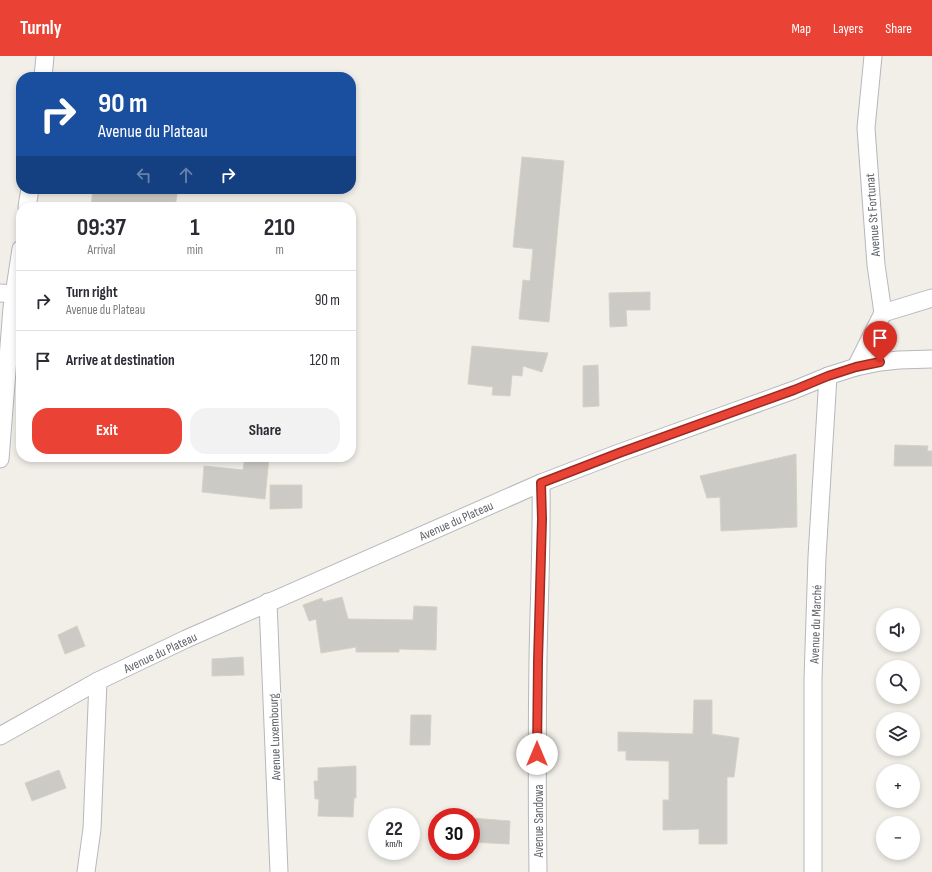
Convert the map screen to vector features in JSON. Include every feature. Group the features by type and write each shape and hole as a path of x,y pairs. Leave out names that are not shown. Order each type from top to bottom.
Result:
{"street":[{"path":"43,72 45,56"},
{"name":"Avenue St Fortunat","path":"873,56 866,128 876,265 883,313"},
{"path":"0,459 12,301 16,278"},
{"path":"856,367 883,313 932,298"},
{"name":"Avenue du Plateau","path":"0,736 98,681 186,639 541,483 619,453 794,390 828,376 856,367 899,360 932,359"},
{"name":"Avenue du Marché","path":"813,872 813,680 817,557 828,376"},
{"name":"Avenue Sandowa","path":"538,872 538,661 542,519 541,483"},
{"name":"Avenue Luxembourg","path":"268,602 279,872"},
{"path":"86,872 92,829 98,681"}],"building":[{"path":"522,157 564,161 549,322 519,319 523,280 530,281 533,249 513,247"},
{"path":"92,194 177,194 176,202 92,202"},
{"path":"650,292 650,310 626,310 627,326 610,327 609,293"},
{"path":"472,346 548,353 542,372 523,366 522,376 512,375 510,396 492,395 493,387 468,384"},
{"path":"598,365 599,406 583,407 583,366"},
{"path":"895,445 928,446 927,451 932,451 932,466 894,466"},
{"path":"796,454 797,527 721,531 720,497 707,498 700,476"},
{"path":"244,462 269,462 265,499 202,492 204,466 243,470"},
{"path":"270,485 302,485 302,508 270,509"},
{"path":"342,597 348,619 413,620 414,606 437,607 436,650 399,649 399,652 356,652 356,647 321,653 316,619 309,621 303,605 322,598 323,602"},
{"path":"77,626 85,646 65,654 58,635"},
{"path":"243,657 244,675 212,676 212,659"},
{"path":"694,700 712,700 712,734 739,738 734,777 727,777 727,844 699,844 699,829 663,830 663,800 669,800 669,761 626,760 626,751 618,751 618,732 693,734"},
{"path":"411,715 431,715 430,745 410,745"},
{"path":"356,766 356,798 354,798 353,817 318,816 319,799 315,799 314,781 318,781 318,768"},
{"path":"59,770 66,788 32,801 25,783"},
{"path":"480,819 510,821 509,844 480,842"}],"route":[{"path":"537,754 539,592 542,519 541,483 619,453 794,390 828,376 856,367 880,362"}]}
